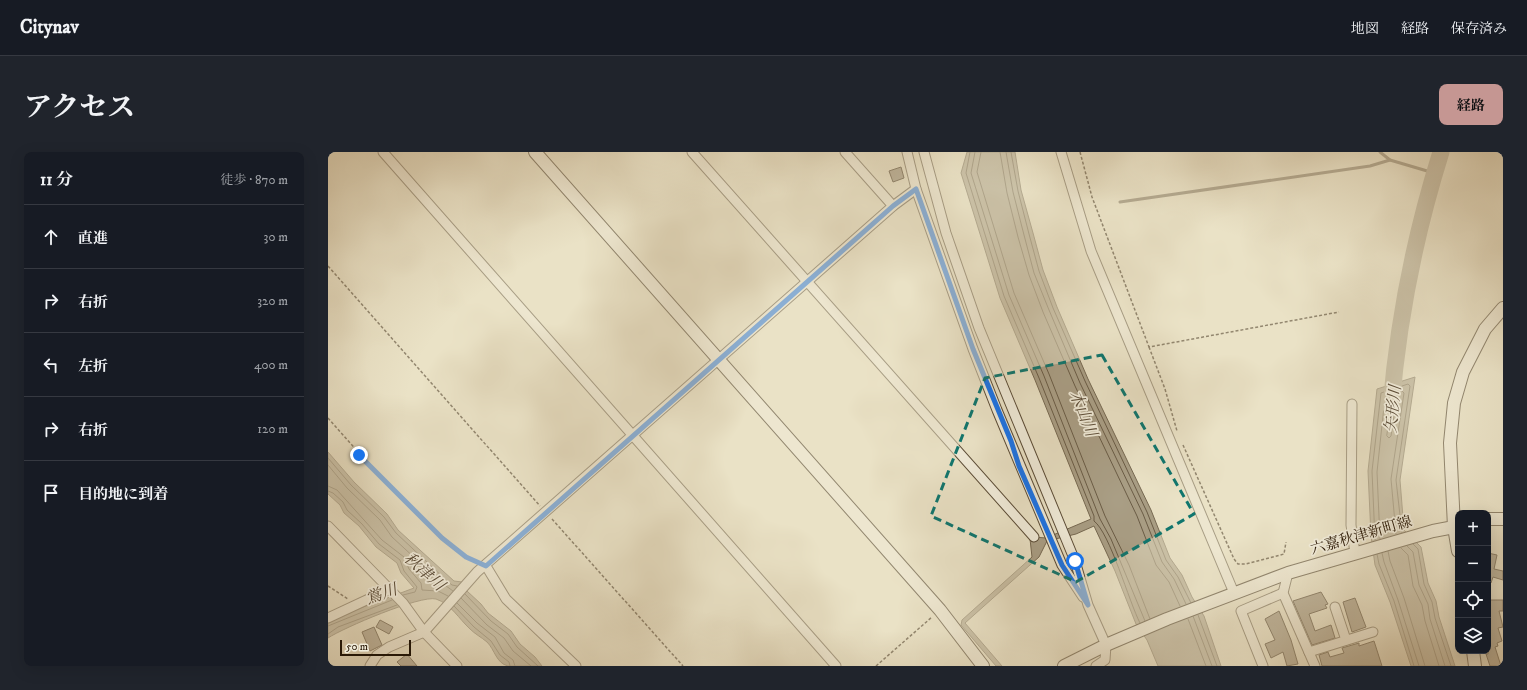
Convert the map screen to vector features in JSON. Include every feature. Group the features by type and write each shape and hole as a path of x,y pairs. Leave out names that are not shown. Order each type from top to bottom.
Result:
{"street":[{"path":"383,152 836,666"},
{"path":"535,152 940,610 983,666"},
{"path":"692,152 806,283 1034,537"},
{"path":"845,152 893,206"},
{"path":"907,152 916,189 973,349 1011,441 1019,466 1062,565 1088,605"},
{"path":"924,152 946,233 978,328 1075,561 1088,605 1106,645 1105,660 1096,666"},
{"path":"1061,152 1091,251 1234,593"},
{"path":"370,666 377,656 389,647 424,632 477,572 486,566 633,437 893,206 916,189"},
{"path":"1455,512 1450,443 1454,403 1463,372 1485,329 1503,308"},
{"path":"1352,404 1351,525 1354,553"},
{"path":"1491,519 1503,519"},
{"path":"328,526 404,603 424,632 457,666"},
{"name":"六嘉秋津新町線","path":"1064,666 1106,645 1234,593 1288,573 1354,553 1455,526"},
{"path":"486,566 506,599 576,666"},
{"path":"1288,573 1283,593 1316,666"},
{"path":"328,618 357,604 392,592"},
{"path":"1263,666 1241,611 1283,593"},
{"path":"1335,606 1346,640"},
{"path":"1309,652 1373,632"},
{"path":"1473,654 1475,666"}],"path":[{"path":"1080,152 1092,197 1165,389 1177,432"},
{"path":"328,266 683,666"},
{"path":"1149,347 1339,312"},
{"path":"328,418 359,455 442,538 466,557 486,566"},
{"path":"1180,439 1234,559 1238,564 1246,564 1284,554 1286,542"},
{"path":"328,586 357,604"},
{"path":"876,666 940,610"}],"highlighted area":[{"path":"1102,355 1194,514 1076,582 931,516 985,378"}],"water":[{"name":"木山川","path":"967,152 1015,152 1021,190 1043,270 1057,307 1088,379 1151,510 1170,558 1182,575 1192,597 1204,616 1221,666 1158,666 1147,640 1136,624 1115,571 1094,526 1076,534 1047,541 1039,557 965,623 1002,666 996,666 961,625 962,620 1032,557 1030,539 1034,537 1046,538 1091,519 1000,298 961,173"},
{"path":"1415,377 1400,480 1404,530 1421,547 1428,583 1436,601 1439,617 1455,666 1411,666 1390,602 1375,565 1371,536 1368,471 1377,389"},
{"name":"秋津川","path":"328,452 354,482 387,514 398,530 454,581 462,582 467,591 488,613 511,631 520,644 535,657 542,666 508,666 504,664 498,659 487,642 472,631 446,604 436,599 427,599 414,602 382,613 328,638 328,623 339,616 414,588 401,573 397,563 376,547 359,526 344,513 340,505 328,494"}],"building":[{"path":"901,167 904,178 893,182 889,171"},
{"path":"1491,554 1497,555 1494,569 1503,571 1503,580 1493,577 1491,583"},
{"path":"1321,592 1328,604 1325,605 1327,608 1309,614 1315,631 1331,625 1335,638 1312,645 1293,601"},
{"path":"1355,598 1366,627 1352,632 1343,602"},
{"path":"1491,600 1503,600 1503,611 1499,611 1503,627 1498,628 1502,641 1497,643 1498,646 1495,647 1501,666 1490,666 1486,654 1491,654"},
{"path":"1279,611 1291,640 1298,664 1287,666 1283,652 1271,658 1265,644 1275,640 1265,619"},
{"path":"380,620 393,627 389,634 376,627"},
{"path":"374,627 382,645 370,651 362,632"},
{"path":"1374,641 1382,666 1322,666 1319,655 1328,652 1330,657 1344,653 1342,648 1359,643 1359,646"},
{"path":"407,654 417,666 401,666 397,662"}],"waterway":[{"path":"1380,152 1390,160 1434,173"},
{"name":"矢形川","path":"1391,407 1398,342 1409,278 1423,215 1441,152"},
{"path":"1120,202 1370,166 1390,160"}],"route":[{"path":"359,455 442,538 466,557 486,566 893,206 916,189 973,349 1011,441 1019,466 1062,565 1088,605 1075,561"}],"water label":[{"name":"鴬川","path":"381,593"}]}
